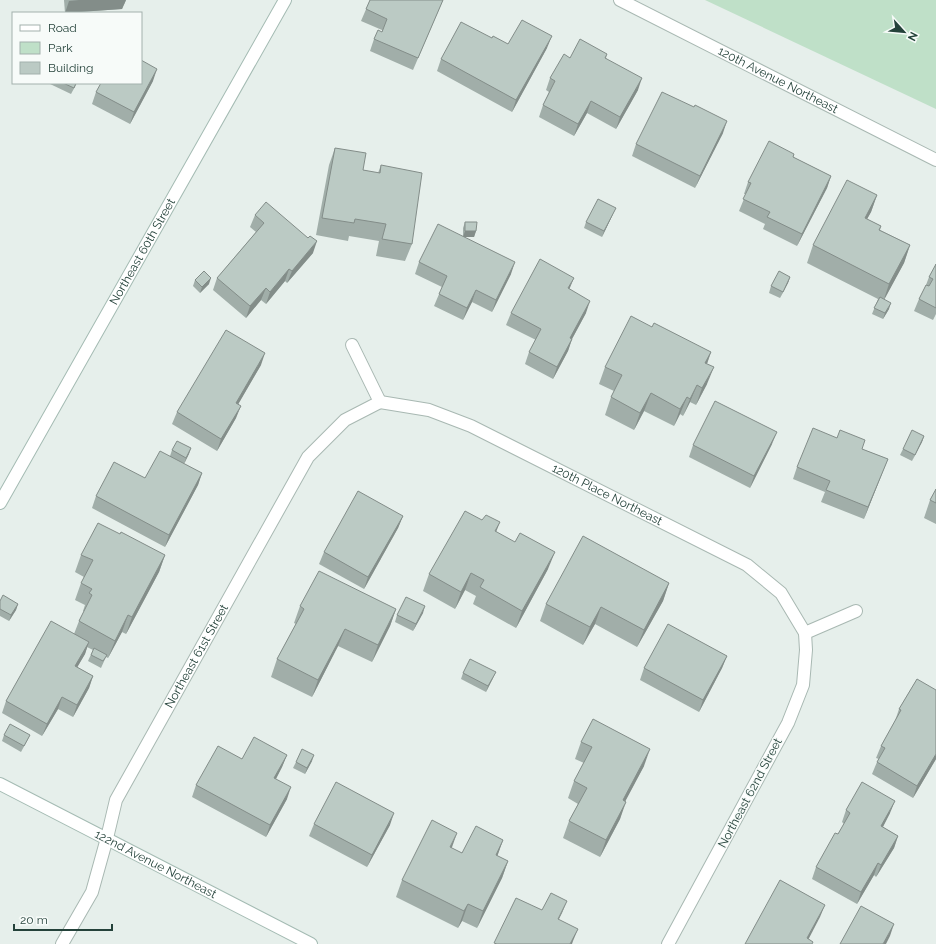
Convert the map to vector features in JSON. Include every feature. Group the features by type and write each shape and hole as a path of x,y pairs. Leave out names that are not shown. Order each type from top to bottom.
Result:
{"street":[{"name":"Northeast 60th Street","path":"0,503 285,0"},
{"name":"120th Avenue Northeast","path":"620,0 936,160"},
{"path":"352,345 380,402"},
{"name":"120th Place Northeast","path":"380,402 429,410 471,426 746,565 781,593 805,633"},
{"name":"Northeast 61st Street","path":"62,944 92,892 116,800 308,457 345,420 380,402"},
{"path":"805,633 856,611"},
{"name":"Northeast 62nd Street","path":"668,944 788,723 803,685 806,650 805,633"},
{"name":"122nd Avenue Northeast","path":"0,784 311,944"}],"green space":[{"path":"705,0 936,0 936,109"}],"building":[{"path":"370,0 443,0 418,58 374,39 378,30 382,32 387,19 366,9"},
{"path":"522,20 552,36 516,100 441,59 461,22 492,38 493,36 508,44"},
{"path":"580,39 607,54 605,58 642,78 620,117 591,101 578,124 543,105 555,81 550,78 564,54 570,58"},
{"path":"142,61 157,69 134,112 96,92 100,84 142,84"},
{"path":"65,84 76,84 74,88"},
{"path":"662,92 694,107 695,105 727,121 700,176 636,144"},
{"path":"769,141 794,154 793,157 831,176 802,234 767,217 770,212 743,199 751,183 748,182"},
{"path":"335,148 366,153 363,170 380,173 381,165 422,173 412,244 382,239 386,224 355,219 354,223 322,218"},
{"path":"847,180 877,195 865,218 881,226 879,230 910,245 889,284 813,245"},
{"path":"598,199 616,208 604,231 586,222"},
{"path":"266,202 308,238 310,236 317,241 292,271 289,269 270,292 266,288 250,306 217,278 264,223 255,215"},
{"path":"465,222 477,222 476,231 465,231"},
{"path":"438,224 515,262 496,300 476,290 467,308 439,294 447,276 419,262"},
{"path":"540,259 574,278 568,288 590,301 570,338 572,339 557,367 529,352 541,329 511,313"},
{"path":"936,264 936,308 919,299 926,285 929,286 933,279 929,277"},
{"path":"204,271 211,278 202,287 195,280"},
{"path":"779,271 790,277 783,292 771,286"},
{"path":"880,297 891,303 885,313 874,308"},
{"path":"631,316 652,327 654,323 711,352 705,363 714,367 702,388 697,385 690,399 687,397 680,409 651,393 640,413 611,397 622,375 605,367"},
{"path":"226,330 265,353 236,403 241,406 221,439 177,412"},
{"path":"715,401 777,432 754,476 693,445"},
{"path":"813,428 837,438 840,430 865,440 862,449 888,459 868,507 826,490 830,481 797,467"},
{"path":"912,430 924,436 915,455 903,449"},
{"path":"177,441 191,448 186,458 172,450"},
{"path":"160,451 202,473 169,535 96,496 114,462 145,478"},
{"path":"936,489 936,503 930,500"},
{"path":"358,491 403,516 368,577 324,552"},
{"path":"465,511 482,520 486,515 500,522 495,531 515,542 520,533 555,552 522,611 480,587 484,580 471,573 461,592 429,574"},
{"path":"98,523 120,534 121,532 165,555 132,617 128,615 115,641 79,621 92,595 89,593 92,589 81,583 93,560 81,555"},
{"path":"583,536 669,583 644,630 601,607 590,627 546,604"},
{"path":"319,571 396,609 378,645 345,629 318,680 277,659 304,609 300,606"},
{"path":"3,595 18,604 11,615 0,609 0,601"},
{"path":"406,597 425,606 416,624 397,615"},
{"path":"51,621 89,642 75,666 93,676 77,705 62,697 47,724 6,701"},
{"path":"668,624 727,656 703,700 644,668"},
{"path":"94,648 107,655 103,661 91,655"},
{"path":"470,659 496,672 488,686 463,673"},
{"path":"917,679 936,690 936,754 917,786 877,762 885,748 881,746 901,710 899,709"},
{"path":"593,719 650,749 623,800 626,802 606,840 569,821 587,788 574,781 592,747 581,742"},
{"path":"10,724 30,735 24,746 4,735"},
{"path":"254,737 287,755 274,778 291,787 270,825 196,785 218,746 242,759"},
{"path":"302,749 314,755 307,768 296,762"},
{"path":"336,782 394,813 372,855 314,824"},
{"path":"862,782 895,801 881,826 898,836 881,865 878,863 861,892 816,867 835,833 838,834 850,813 846,810"},
{"path":"432,820 457,833 450,847 462,853 476,826 503,840 496,855 508,861 483,911 468,904 464,911 402,880"},
{"path":"780,880 825,905 807,938 813,942 812,944 745,944"},
{"path":"551,893 567,901 558,919 578,929 570,944 494,943 516,898 542,910"},
{"path":"861,906 894,924 883,944 840,944"}]}
